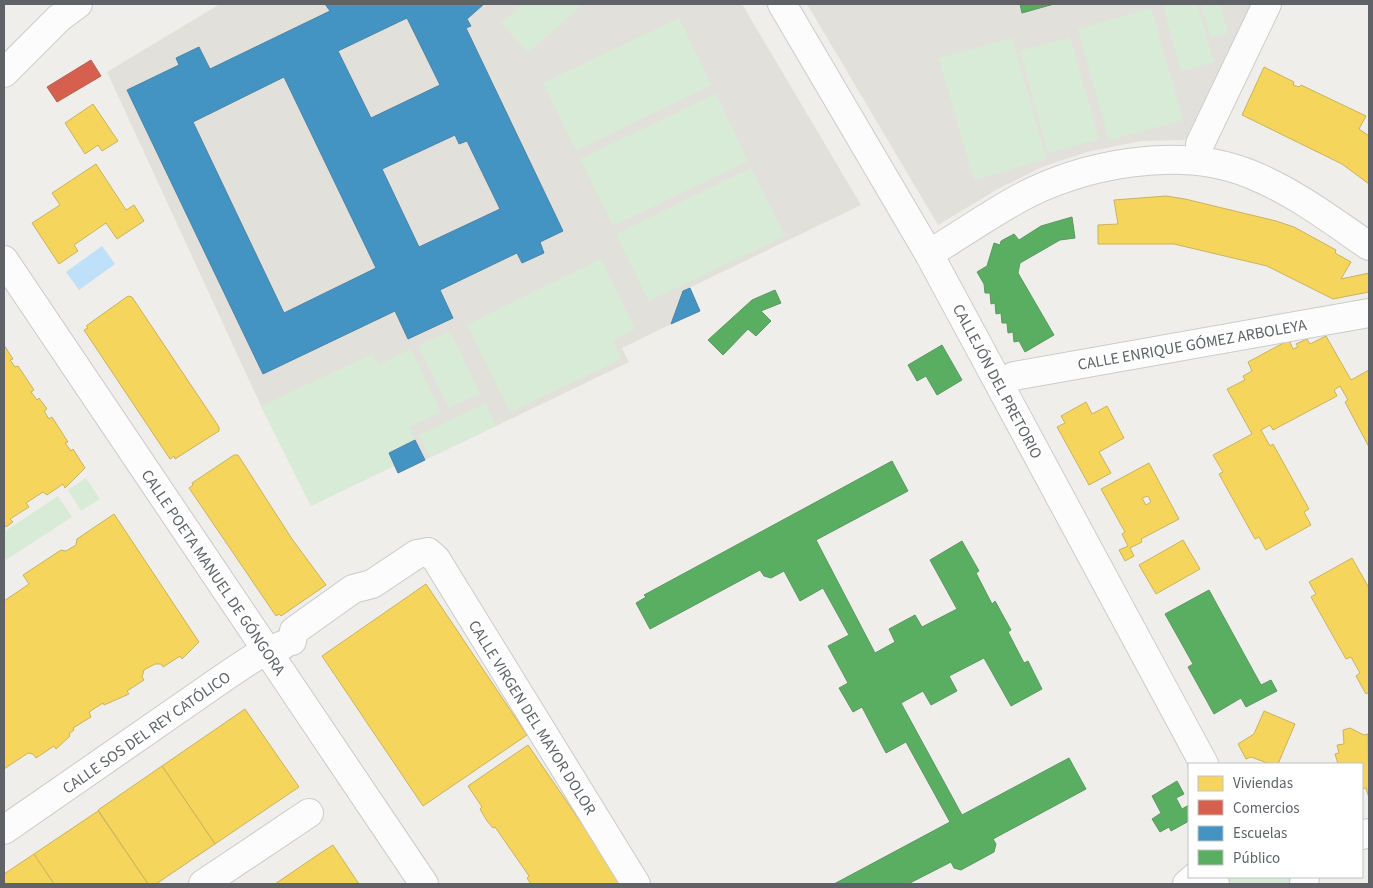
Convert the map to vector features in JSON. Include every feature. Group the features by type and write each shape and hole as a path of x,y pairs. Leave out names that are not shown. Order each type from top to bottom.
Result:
{"street":[{"path":"4,73 59,18 78,4"},
{"name":"CALLEJÓN DEL PRETORIO","path":"782,4 929,254 1203,763"},
{"path":"1200,144 1268,4"},
{"path":"929,254 1017,200 1053,184 1094,170 1139,162 1192,160 1222,164 1280,188 1369,246"},
{"name":"CALLE POETA MANUEL DE GÓNGORA","path":"4,260 424,884"},
{"name":"CALLE ENRIQUE GÓMEZ ARBOLEYA","path":"1014,376 1369,312"},
{"name":"CALLE SOS DEL REY CATÓLICO","path":"4,830 225,677 267,652 292,641 301,643 362,600 372,584 417,554 428,552"},
{"name":"CALLE VIRGEN DEL MAYOR DOLOR","path":"428,552 436,559 636,884"},
{"path":"203,884 309,813"}],"shaded area":[{"path":"220,4 742,4 861,205 683,291 671,324 622,348 629,362 398,473 394,466 311,506 261,406 107,72"},
{"path":"807,4 1251,4 1185,140 1141,141 1087,152 1042,167 996,190 938,225"}],"green space":[{"path":"523,4 583,4 528,53 501,23"},
{"path":"1170,4 1197,4 1214,62 1181,71 1163,6"},
{"path":"1201,4 1220,4 1228,33 1211,38"},
{"path":"1151,8 1183,120 1109,140 1078,29"},
{"path":"679,18 711,85 576,151 543,83"},
{"path":"1070,37 1099,139 1048,153 1020,51"},
{"path":"1012,38 1046,159 974,180 939,58"},
{"path":"716,94 748,161 613,226 580,159"},
{"path":"751,168 785,236 649,301 616,234"},
{"path":"601,259 635,329 613,340 621,359 510,412 467,325"},
{"path":"450,331 480,393 449,408 418,346"},
{"path":"411,349 441,412 409,427 415,440 389,453 395,465 311,506 261,406 372,354 378,365"},
{"path":"486,403 496,426 430,457 419,435"},
{"path":"86,478 100,499 81,511 68,490"},
{"path":"58,496 72,517 6,560 4,555 4,532"},
{"path":"1224,878 1293,878 1290,884 1227,884"}],"water":[{"path":"102,246 115,264 79,290 66,272"}],"building: Viviendas":[{"path":"1264,67 1294,82 1293,85 1299,87 1301,85 1366,116 1359,129 1369,136 1369,184 1342,164 1242,115"},
{"path":"93,104 118,141 102,151 98,145 85,154 65,123"},
{"path":"96,164 126,210 134,205 144,221 117,239 106,223 74,245 78,251 59,264 32,223 60,205 52,193"},
{"path":"1166,196 1276,221 1294,227 1336,250 1335,253 1351,262 1341,279 1369,273 1369,292 1333,299 1267,266 1174,244 1098,244 1098,225 1118,224 1114,200"},
{"path":"128,296 132,297 219,427 219,431 175,459 174,456 170,459 84,330 88,328 86,326"},
{"path":"1326,336 1351,380 1369,370 1369,447 1345,402 1348,400 1340,386 1334,390 1337,396 1273,430 1270,425 1261,430 1270,446 1273,444 1309,509 1304,512 1311,525 1266,550 1259,537 1255,539 1219,474 1223,472 1213,455 1252,434 1227,389 1245,380 1243,376 1252,371 1248,362 1289,340 1293,349 1298,347 1296,344 1307,339 1310,344"},
{"path":"4,345 13,359 10,360 15,367 18,366 34,390 31,392 37,400 39,398 47,409 44,411 49,419 52,417 68,442 65,443 71,451 73,449 85,468 65,488 63,484 47,495 43,492 26,503 29,507 10,519 13,522 6,527 4,524"},
{"path":"1086,402 1092,414 1107,406 1124,438 1099,452 1111,473 1089,485 1057,427 1065,423 1061,416"},
{"path":"234,455 238,455 292,539 326,585 281,616 279,614 276,616 189,488 193,485 192,483"},
{"path":"1149,463 1179,519 1141,539 1142,542 1130,548 1134,556 1125,561 1119,550 1128,546 1122,534 1125,532 1101,489","holes":["1148,496 1151,502 1146,505 1142,498"]},
{"path":"114,514 199,642 182,659 180,656 163,667 161,664 155,664 144,670 142,677 144,680 127,691 129,694 104,705 103,703 89,712 91,717 73,728 74,730 69,734 70,736 56,749 54,746 36,758 33,754 28,753 4,769 4,601 29,584 23,575 61,550 66,551 76,545 77,539"},
{"path":"1183,540 1200,569 1156,594 1139,565"},
{"path":"1352,558 1369,588 1369,692 1366,694 1356,676 1360,673 1351,657 1346,659 1311,597 1316,594 1309,582"},
{"path":"426,584 527,735 423,806 322,656"},
{"path":"245,709 299,787 215,844 162,766"},
{"path":"1264,711 1295,724 1278,763 1267,763 1251,757 1246,759 1238,744 1254,734"},
{"path":"1350,728 1364,735 1368,734 1369,798 1366,788 1363,789 1363,763 1338,763 1335,754 1339,753 1337,745 1344,744 1343,730"},
{"path":"528,745 623,884 531,884 527,878 529,876 495,827 493,828 487,821 480,809 482,807 468,786"},
{"path":"162,766 215,844 156,884 148,884 98,810"},
{"path":"98,811 148,884 54,884 36,858 34,854"},
{"path":"333,845 359,884 275,884 319,854"},
{"path":"34,854 54,884 4,884 4,874"}],"building: Comercios":[{"path":"91,60 101,76 57,102 47,87"}],"building: Escuelas":[{"path":"325,4 484,4 467,19 471,26 466,28 563,231 540,242 544,253 522,263 517,253 440,290 453,318 408,339 395,311 263,374 127,90 179,65 176,58 199,47 210,69 330,11","holes":["407,18 440,85 371,118 338,51","284,77 376,268 284,313 193,122","455,135 459,144 467,141 500,209 419,247 382,169"]},
{"path":"690,288 700,311 671,324 683,291"},
{"path":"415,440 425,460 398,473 389,453"}],"building: Público":[{"path":"1020,4 1054,4 1022,13"},
{"path":"1072,217 1075,238 1060,240 1020,263 1018,273 1054,335 1025,352 1019,341 1014,342 1013,332 1008,333 1007,323 1002,323 1001,313 996,314 995,303 991,304 990,293 985,293 984,284 977,272 987,266 994,243 1000,245 1001,241 1014,234 1019,240 1041,226"},
{"path":"775,290 781,303 761,311 771,321 756,336 748,329 723,355 708,340 752,300"},
{"path":"942,345 962,380 937,395 926,376 917,381 908,365"},
{"path":"892,461 908,491 816,540 875,653 895,642 889,629 915,615 922,627 957,609 930,560 962,541 979,571 976,573 992,604 995,601 1011,630 1008,632 1024,663 1028,661 1042,689 1011,706 984,658 949,676 957,691 931,705 923,691 901,703 962,815 1069,758 1086,789 993,839 996,844 994,852 961,870 954,868 951,862 908,884 834,884 950,822 906,742 886,753 862,707 853,712 839,688 848,683 828,646 849,635 823,588 800,601 784,571 771,578 764,576 760,570 650,629 636,603 646,597 644,595"},
{"path":"1209,590 1261,685 1271,680 1277,691 1246,707 1241,698 1214,714 1188,667 1193,664 1165,614"},
{"path":"1177,781 1184,794 1176,798 1182,809 1188,806 1188,822 1171,831 1169,827 1160,832 1152,819 1161,813 1152,796"}]}
